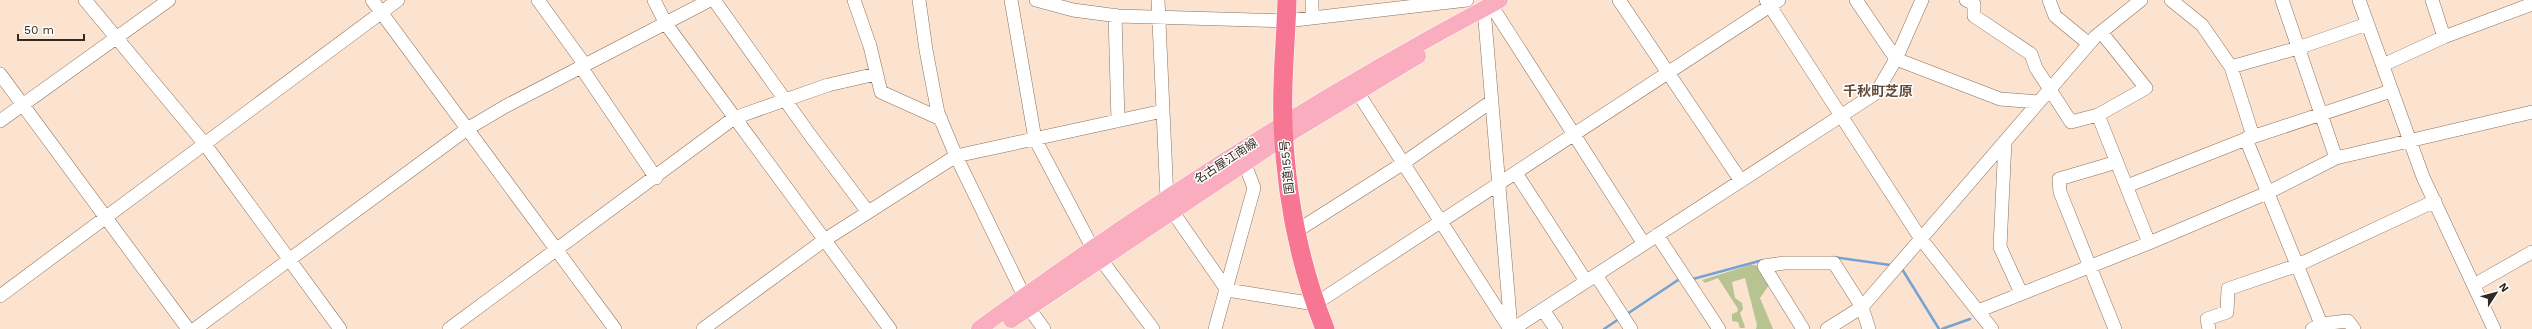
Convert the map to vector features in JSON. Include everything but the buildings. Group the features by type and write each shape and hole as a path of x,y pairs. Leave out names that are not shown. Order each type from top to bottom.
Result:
{"highway":[{"name":"国道155号","path":"1287,0 1283,130 1295,232 1315,304 1324,329"}],"main road":[{"name":"名古屋江南線","path":"1170,205 1245,164 1283,130 1358,93 1473,21 1491,4"},
{"name":"名古屋江南線","path":"979,329 1026,302 1375,68 1491,4"},
{"name":"名古屋江南線","path":"998,329 1026,302"}],"street":[{"path":"87,0 204,143 340,329"},
{"path":"0,121 169,0"},
{"path":"372,0 615,329"},
{"path":"0,296 398,0"},
{"path":"538,0 656,178"},
{"path":"654,0 666,24 823,241 890,329"},
{"path":"195,329 289,259 366,206 467,129 583,66 710,0"},
{"path":"714,0 868,212"},
{"path":"854,0 880,92 941,119"},
{"path":"920,0 926,50 941,119 956,156 1026,302 1044,329"},
{"path":"1011,0 1035,139 1096,254 1153,329"},
{"path":"1158,0 1163,111 1170,205 1227,290 1315,304 1669,73 1771,2 1841,115 1921,239 1992,329"},
{"path":"1312,0 1312,17"},
{"path":"1043,1 1073,10 1115,15 1286,21 1312,17 1403,9 1467,0"},
{"path":"1620,0 1740,180"},
{"path":"1856,0 1896,59 2000,99 2039,102"},
{"path":"1512,329 1876,93 1896,59 1922,0"},
{"path":"1966,0 1974,4 1974,16 2031,54 2036,68 2051,88 2071,122 2098,115 2146,88 2101,32"},
{"path":"2050,0 2055,16 2089,44"},
{"path":"1827,329 1862,307 2089,44 2101,32 2141,0"},
{"path":"2171,0 2202,25 2231,67 2252,134 2246,140"},
{"path":"2282,0 2336,158"},
{"path":"2359,0 2409,140 2435,201 2494,329"},
{"path":"2432,0 2444,37"},
{"path":"1491,4 1492,101 1512,329"},
{"path":"1491,4 1573,135 1644,244"},
{"path":"2383,65 2444,37 2532,4"},
{"path":"1115,15 1118,121"},
{"path":"2231,67 2298,48 2368,24"},
{"path":"0,74 188,329"},
{"path":"449,329 556,249 656,178 734,118 828,84 876,74"},
{"path":"2127,186 2320,113 2391,91"},
{"path":"1358,93 1402,164 1512,329"},
{"path":"1295,232 1402,164 1492,101"},
{"path":"703,329 823,241 956,156 1163,111"},
{"path":"1978,311 2090,265 2149,243 2267,193 2336,158 2532,112"},
{"path":"2098,115 2149,243"},
{"path":"2246,140 2298,265 2317,326 2348,321 2354,329"},
{"path":"2005,141 2000,247 2021,293"},
{"path":"2115,329 2060,192 2059,179 2117,162"},
{"path":"1215,329 1254,188 1245,164"},
{"path":"1516,173 1591,278 1631,329"},
{"path":"2209,329 2206,319 2227,312 2228,289 2298,265 2435,201"},
{"path":"1657,235 1719,329"},
{"path":"2474,285 2531,255"},
{"path":"1803,329 1764,266 1784,263 1834,263 1862,307 1869,329"},
{"path":"1543,310 1556,329"}],"green space":[{"path":"1750,265 1756,265 1769,285 1760,298 1773,329 1756,329 1757,325 1745,278 1732,282 1735,298 1742,303 1743,309 1740,313 1745,327 1744,328 1740,328 1738,322 1732,321 1732,314 1737,312 1738,309 1718,278 1705,283 1702,280"}],"waterway":[{"path":"1833,257 1890,265"},
{"path":"1693,279 1763,260"},
{"path":"1902,269 1939,329"},
{"path":"1627,314 1681,278"},
{"path":"1604,329 1619,319"},
{"path":"1942,329 1970,319"}],"district":[{"name":"千秋町芝原","path":"1878,91"}]}
